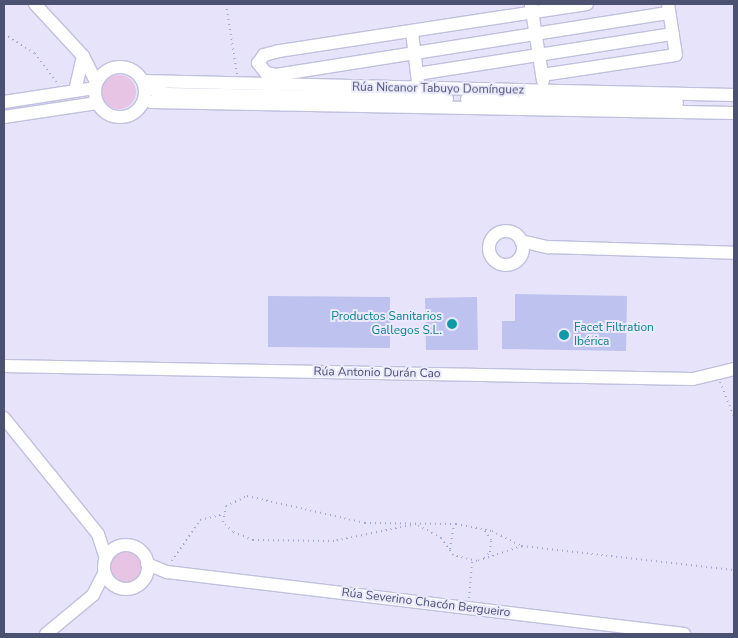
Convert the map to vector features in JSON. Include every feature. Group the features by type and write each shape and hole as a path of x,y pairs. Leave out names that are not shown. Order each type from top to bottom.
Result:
{"street":[{"path":"35,4 83,56 95,85 92,103"},
{"path":"542,75 676,55 669,8 535,33 276,74 266,73 258,63 264,55 279,51 412,32 532,8 587,4"},
{"path":"532,8 540,54 543,91"},
{"path":"412,32 419,89"},
{"path":"417,74 672,34"},
{"path":"4,102 66,95 92,103 113,116 127,116 139,108 144,84 127,67 112,67 83,56"},
{"path":"66,95 83,56"},
{"path":"4,109 66,95 95,85 112,67"},
{"name":"Rúa Nicanor Tabuyo Domínguez","path":"144,84 734,95"},
{"name":"Rúa Nicanor Tabuyo Domínguez","path":"144,84 167,94 734,103"},
{"name":"Rúa Nicanor Tabuyo Domínguez","path":"139,108 167,94"},
{"name":"Rúa Nicanor Tabuyo Domínguez","path":"151,102 734,113"},
{"path":"4,117 92,103"},
{"path":"548,247 520,258 511,264 500,264 492,258 489,245 504,231 521,240 548,247 734,252"},
{"path":"520,258 521,240"},
{"name":"Rúa Antonio Durán Cao","path":"4,366 693,379 718,375 734,369"},
{"name":"Rúa Antonio Durán Cao","path":"4,374 17,367"},
{"path":"4,418 98,534 106,558 104,573 93,595"},
{"path":"46,634 93,595 114,586 134,588 144,580 147,564 134,547 120,546 98,534"},
{"path":"106,558 120,546"},
{"name":"Rúa Severino Chacón Bergueiro","path":"147,564 167,572 684,634"},
{"name":"Rúa Severino Chacón Bergueiro","path":"144,580 167,572"},
{"path":"104,573 114,586"}],"path":[{"path":"226,4 238,86"},
{"path":"4,34 20,40 43,60 66,95"},
{"path":"718,375 734,416"},
{"path":"522,546 482,560 472,560 450,552 441,538 416,524 334,541 253,540 234,532 223,522 226,506 246,496 365,524 416,524 454,524 483,529 522,546 734,570"},
{"path":"167,572 200,520 224,514"},
{"path":"450,552 454,524"},
{"path":"482,560 490,552 491,540 483,529"},
{"path":"468,608 472,560"}],"shaded area":[{"path":"119,75 131,80 136,92 131,104 119,109 107,104 102,92 107,80"},
{"path":"126,550 138,555 143,567 138,579 126,584 114,579 109,567 114,555"}],"building":[{"name":"Facet Filtration Ibérica","path":"515,294 627,296 626,351 502,349 502,321 515,321"},
{"path":"268,296 390,297 390,348 268,347"},
{"name":"Productos Sanitarios Gallegos S.L.","path":"477,297 478,350 426,350 425,298"}],"place":[{"name":"Productos Sanitarios Gallegos S.L.","path":"452,324"},
{"name":"Facet Filtration Ibérica","path":"564,335"}]}
